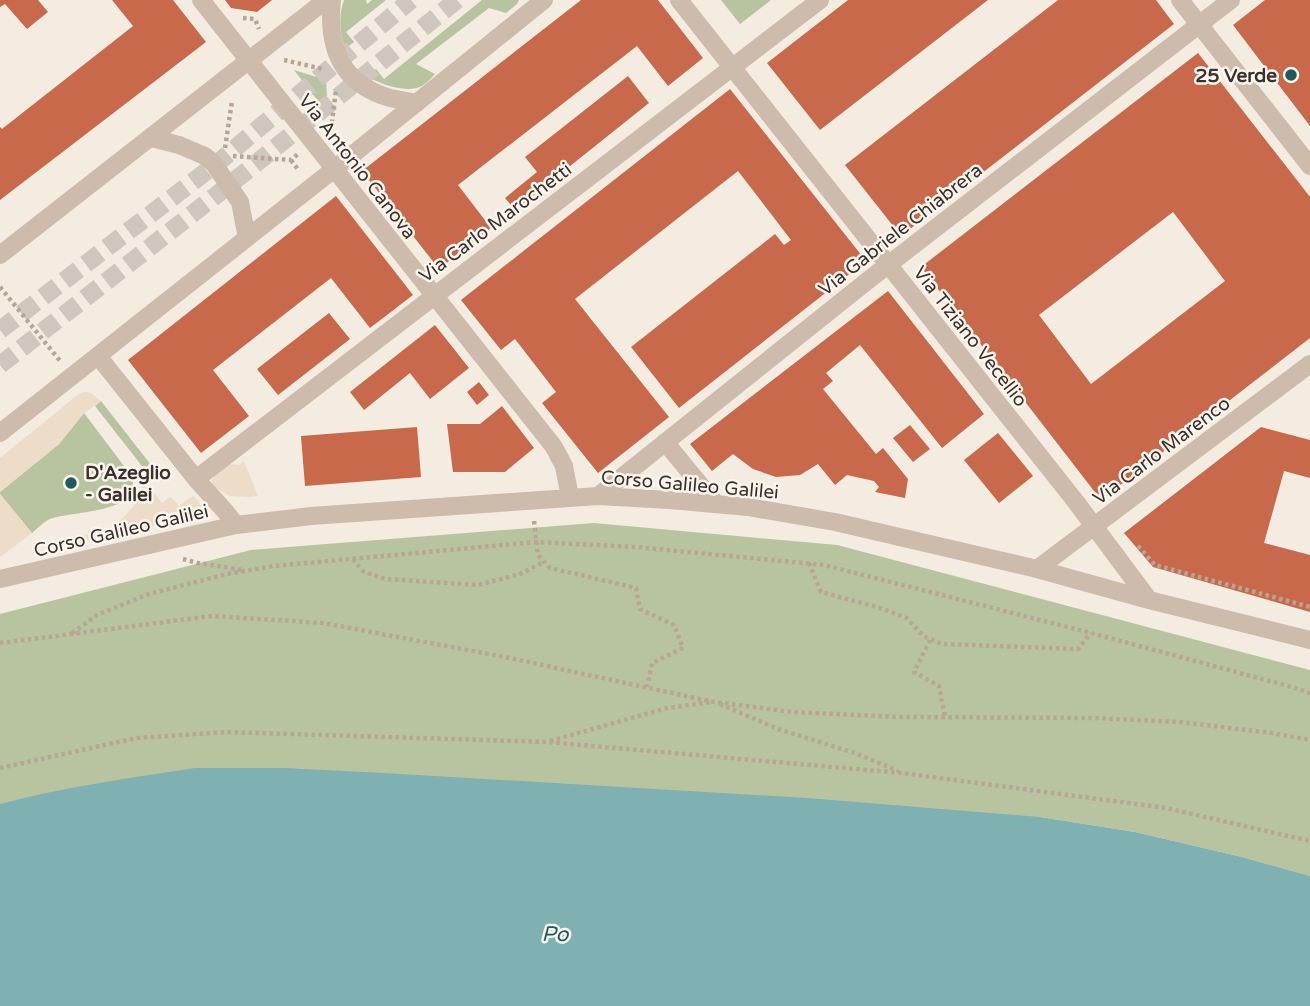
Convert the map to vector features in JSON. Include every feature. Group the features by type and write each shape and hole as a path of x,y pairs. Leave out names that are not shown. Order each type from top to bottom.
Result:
{"street":[{"name":"Via Antonio Canova","path":"201,0 554,447 564,466 570,497"},
{"path":"1,251 151,138 326,0"},
{"path":"332,0 331,27 334,48 344,67 369,89 389,98 417,103"},
{"name":"Via Tiziano Vecellio","path":"679,0 1094,526 1149,600"},
{"name":"Via Carlo Marochetti","path":"196,479 820,0"},
{"path":"1180,0 1310,166"},
{"name":"Via Gabriele Chiabrera","path":"598,495 888,265 1231,0"},
{"path":"0,433 417,103 537,3"},
{"path":"151,138 179,145 205,156 214,164 240,202 247,238"},
{"path":"98,356 236,526"},
{"name":"Via Carlo Marenco","path":"1037,569 1310,364"},
{"path":"665,442 716,504"},
{"name":"Corso Galileo Galilei","path":"6,579 236,526 311,516 598,495 748,507 835,522 1037,569 1310,640"}],"path":[{"path":"276,59 325,69"},
{"path":"229,77 233,90 224,156 291,160 300,152"},
{"path":"331,131 336,83"},
{"path":"0,287 71,376"},
{"path":"532,500 538,555 550,568 636,588 640,609 674,625 683,648 652,663 647,687"},
{"path":"171,540 176,557 198,564 247,570"},
{"path":"1132,540 1155,565 1310,607"},
{"path":"72,634 97,615 149,594 247,570 536,542 636,547 824,565 1091,633 1310,693"},
{"path":"352,559 363,571 385,579 478,584 520,574 544,562"},
{"path":"809,563 821,592 907,618 923,636 942,644 1078,649 1091,633"},
{"path":"0,643 212,616 323,623 505,657 714,702 793,712 1180,722 1310,740"},
{"path":"930,640 914,672 939,686 945,717"},
{"path":"547,742 667,708 714,702 778,729 855,753 902,773"},
{"path":"0,768 137,738 226,732 547,742 902,773 1167,808 1310,841"}],"green space":[{"path":"344,0 366,0 367,4 372,0 386,0 346,32 354,42 345,49 340,24"},
{"path":"482,0 519,0 506,13 489,8 416,64 435,74 422,86 401,88 366,76 376,69 384,79"},
{"path":"721,0 771,0 740,24"},
{"path":"294,70 326,80 328,114"},
{"path":"101,401 155,470 149,475 95,406"},
{"path":"84,413 130,474 133,487 129,496 119,503 50,519 32,533 0,492 59,444"},
{"path":"594,523 837,545 1310,670 1310,876 1135,832 1040,817 0,805 0,614 251,550"}],"shaded area":[{"path":"85,392 101,401 84,413 59,444 0,492 0,458 80,393"},
{"path":"244,461 258,496 230,496 212,484 215,475 228,464 239,465"},
{"path":"142,478 162,503 171,497 179,506 193,496 209,514 49,549 47,547 47,544 115,526 141,497"},
{"path":"0,494 32,533 0,557"}],"water":[{"name":"Po","path":"195,768 284,768 807,798 1040,817 1135,832 1310,876 1310,1006 0,1006 0,804 73,788"}],"building":[{"path":"0,0 38,0 48,12 27,29 5,4 0,7"},
{"path":"112,0 173,0 206,42 0,200 0,127 2,129 133,26"},
{"path":"225,0 272,0 257,12 231,8"},
{"path":"581,0 658,0 703,58 668,86 637,46 458,185 491,228 439,269 362,171"},
{"path":"848,0 988,0 820,130 767,63"},
{"path":"1058,0 1156,0 1174,24 901,236 845,165"},
{"name":"25 Verde","path":"1265,0 1310,0 1310,126 1233,25"},
{"path":"1198,53 1310,197 1310,338 1101,500 921,267","holes":["1173,212 1225,281 1091,384 1039,315"]},
{"path":"628,76 649,103 515,210 505,198 537,172 525,157"},
{"path":"730,89 866,261 679,408 631,347 775,234 784,245 791,240 738,171 575,299 669,417 598,473 542,403 556,392 515,339 501,350 461,300"},
{"path":"336,196 413,295 370,328 331,278 213,370 249,416 201,453 128,360"},
{"path":"888,291 984,414 942,448 860,345 826,373 833,381 823,389 876,454 883,448 908,479 905,498 875,492 879,487 874,481 847,475 835,485 818,464 800,475 776,477 753,469 733,454 712,471 690,444"},
{"path":"329,313 350,339 278,395 257,369"},
{"path":"435,325 469,368 430,399 410,373 364,410 350,392"},
{"path":"479,382 489,395 477,405 467,392"},
{"path":"502,406 534,448 505,472 453,472 447,424 480,424"},
{"path":"910,425 930,449 913,462 893,438"},
{"path":"417,427 421,477 305,486 301,436"},
{"path":"1261,427 1310,440 1310,478 1284,471 1264,543 1310,555 1310,612 1153,567 1124,533"},
{"path":"998,433 1033,476 999,503 964,460"}],"tunnel":[{"path":"0,330 221,160 411,0"},
{"path":"0,365 233,182 457,0"}],"place":[{"name":"25 Verde","path":"1291,75"},
{"name":"D'Azeglio - Galilei","path":"71,483"}]}
